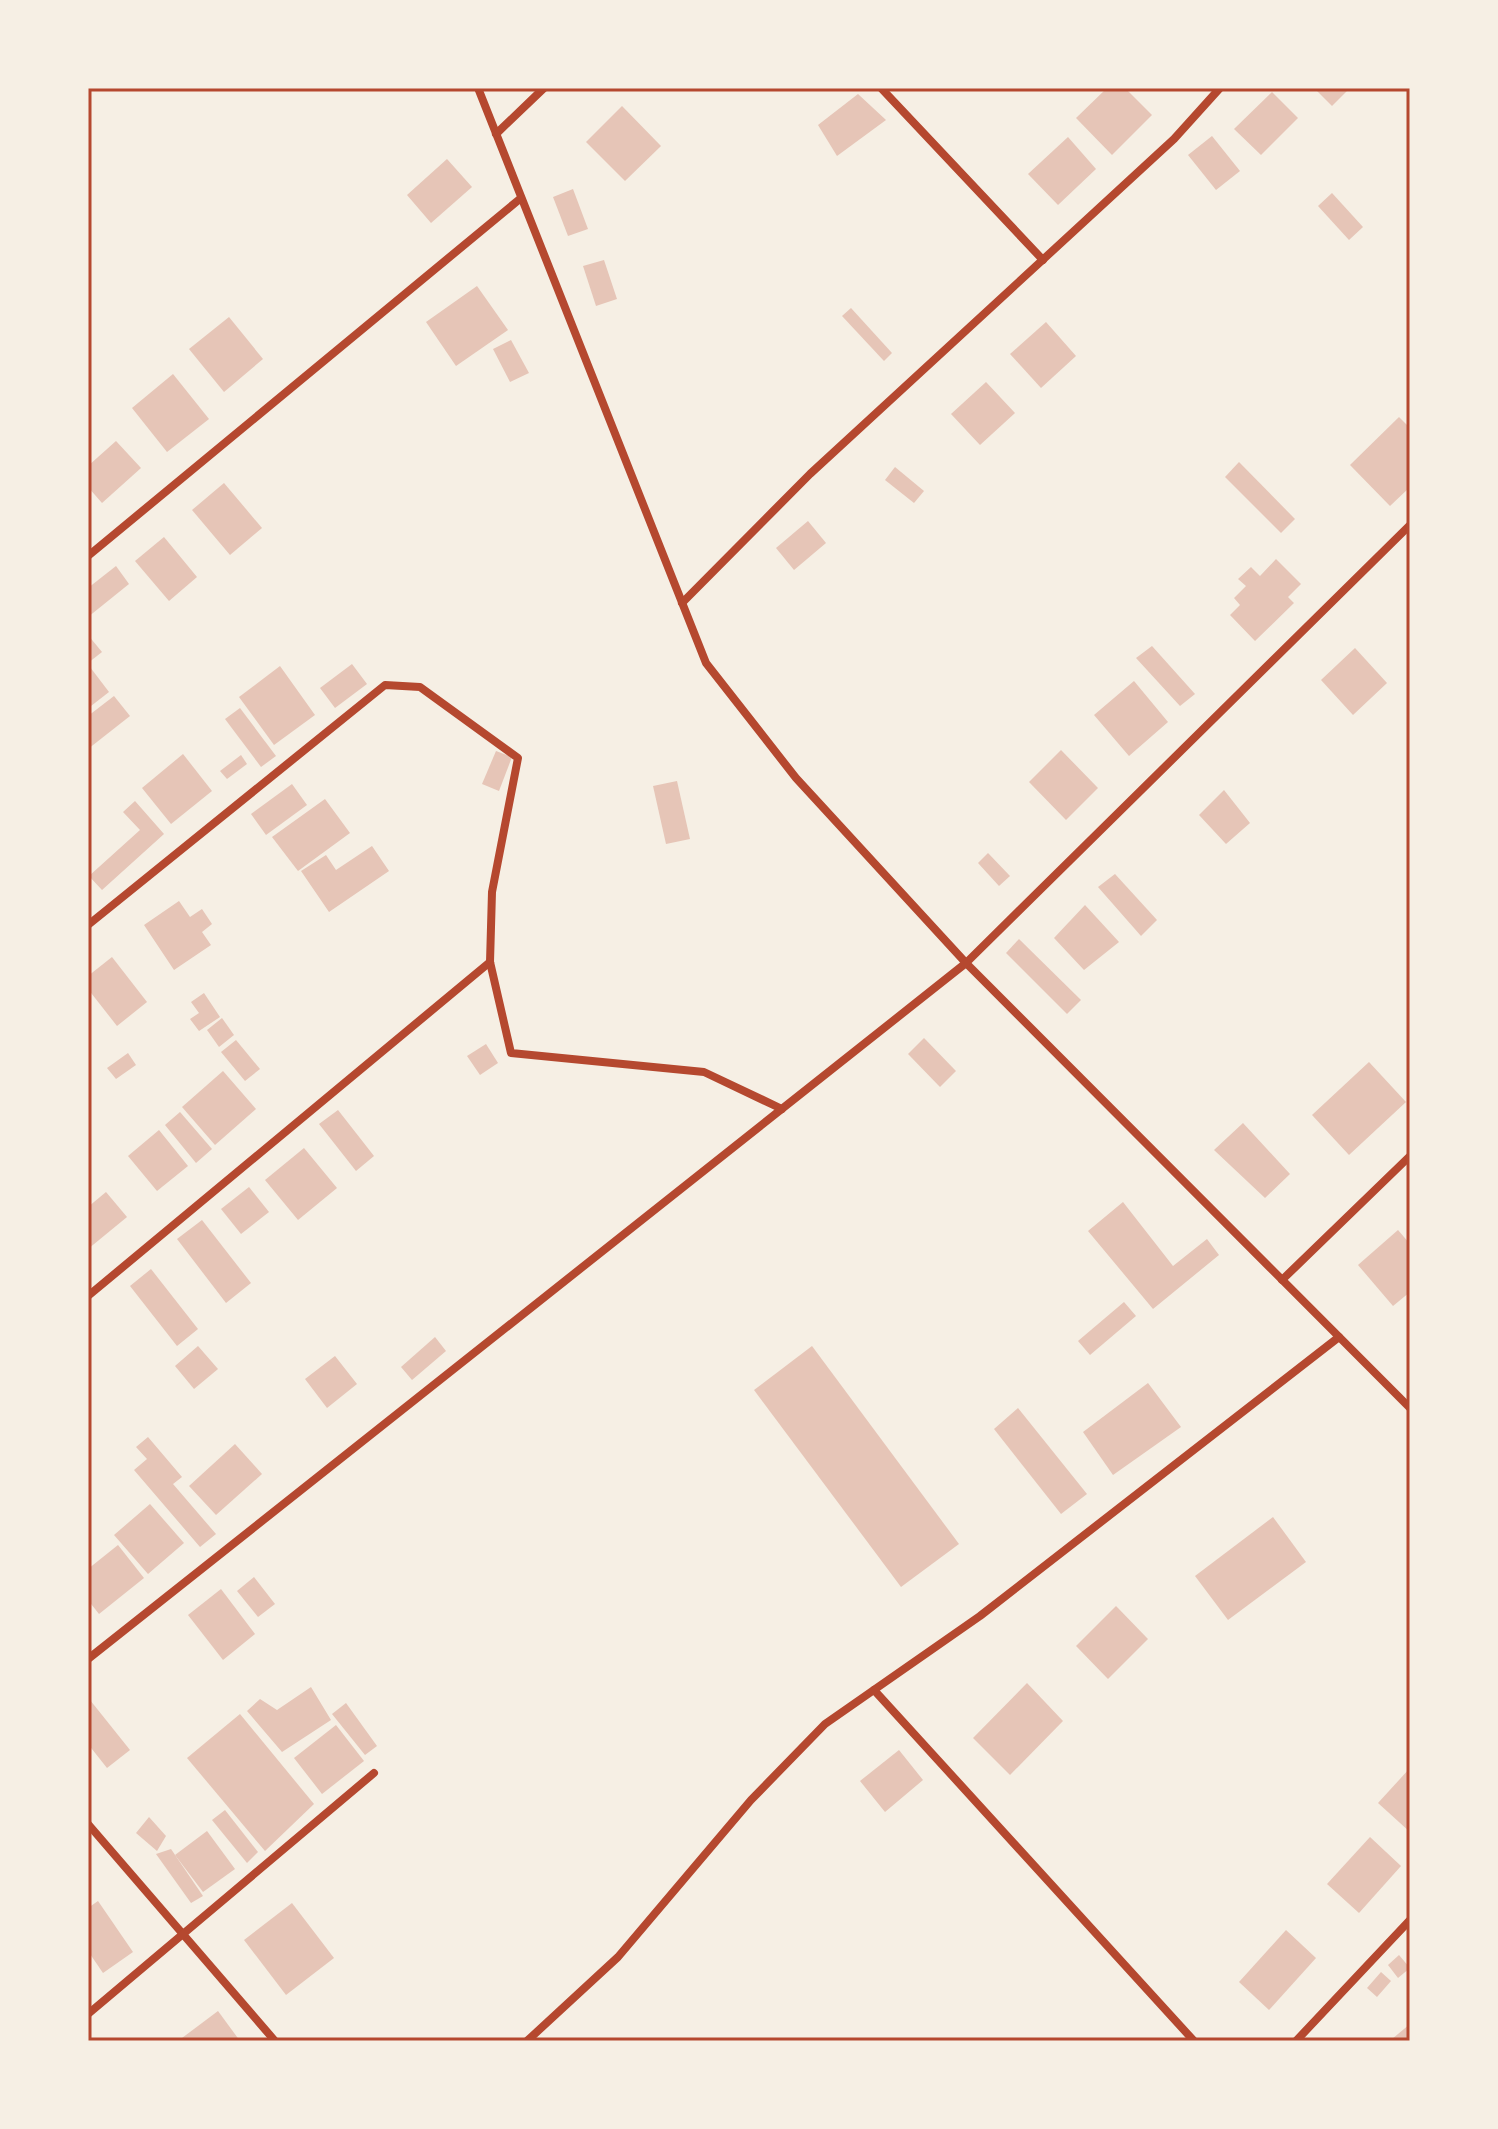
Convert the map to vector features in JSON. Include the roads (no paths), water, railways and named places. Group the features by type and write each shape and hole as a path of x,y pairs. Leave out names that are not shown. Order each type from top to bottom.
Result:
{"street":[{"path":"478,88 706,663 796,778 966,963 1410,1408"},
{"path":"496,134 544,88"},
{"path":"881,88 1043,260"},
{"path":"682,603 810,474 1174,139 1220,88"},
{"path":"88,556 521,198"},
{"path":"88,1659 966,963 1410,525"},
{"path":"88,925 385,685 420,687 518,758 492,892 490,962 511,1053 704,1072 782,1109"},
{"path":"88,1296 490,962"},
{"path":"1282,1280 1410,1156"},
{"path":"527,2041 618,1957 751,1800 815,1735 980,1616 1339,1337"},
{"path":"874,1690 1194,2041"},
{"path":"88,2014 374,1773"},
{"path":"88,1824 275,2041"},
{"path":"1296,2041 1410,1920"}]}
